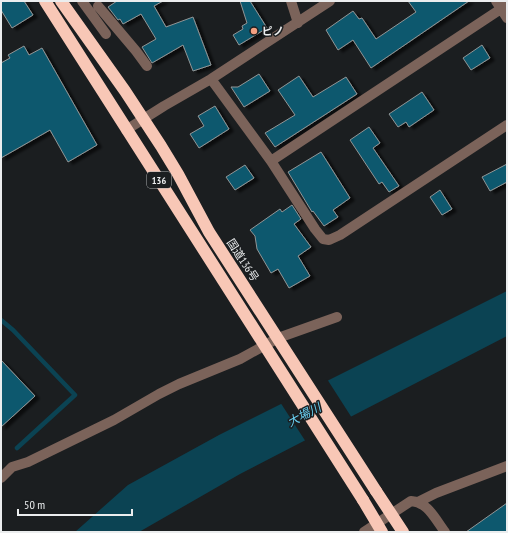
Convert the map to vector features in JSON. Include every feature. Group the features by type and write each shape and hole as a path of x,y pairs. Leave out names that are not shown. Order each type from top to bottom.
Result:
{"highway":[{"name":"136","path":"45,1 126,130 343,467 382,532"},
{"name":"国道136号","path":"61,1 143,120 178,174 209,232 403,532"}],"street":[{"path":"291,1 298,22"},
{"path":"126,130 211,79 330,1"},
{"path":"84,3 102,3 147,66"},
{"path":"84,3 106,34"},
{"path":"271,162 503,8"},
{"path":"211,79 271,162 315,229 323,239 329,240 340,235 507,125"},
{"path":"1,478 12,467 28,462 114,420 158,394 240,359 278,338 336,317"},
{"path":"418,502 436,493 507,466"},
{"path":"364,532 411,501 418,502 426,506 445,532"}],"water":[{"name":"大場川","path":"507,291 507,336 240,474 139,532 75,532 128,485 219,435"}],"pier":[{"path":"327,379 352,418 306,442 280,402"}],"building":[{"path":"1,1 24,1 33,15 12,28 1,10"},
{"path":"117,1 163,1 154,6 166,27 193,17 211,65 193,71 183,45 152,63 142,47 156,39 141,14 123,24 120,19 118,20 108,7"},
{"path":"240,1 250,1 267,28 239,45 233,35 243,29 242,26 247,23"},
{"path":"408,1 469,1 371,68 353,40 338,50 326,30 353,11 359,19 362,18 376,39 416,12"},
{"path":"482,45 490,58 471,70 463,58"},
{"path":"24,46 29,55 42,48 97,145 68,162 50,130 1,158 1,63 10,58 8,55"},
{"path":"259,74 270,91 244,107 231,87 238,87"},
{"path":"299,76 313,97 346,77 357,94 275,147 265,133 295,115 278,90"},
{"path":"422,92 434,110 409,127 406,122 398,127 389,114"},
{"path":"215,106 229,129 199,148 190,134 204,126 198,116"},
{"path":"369,127 380,143 373,148 399,186 389,192 382,182 379,184 350,140"},
{"path":"321,152 350,198 333,210 338,217 324,226 313,211 312,212 288,172"},
{"path":"507,164 507,182 490,191 482,177"},
{"path":"245,165 254,178 235,190 226,177"},
{"path":"440,190 452,209 442,215 430,197"},
{"path":"292,205 301,219 294,224 311,247 298,256 310,276 289,288 278,269 271,273 257,249 255,236 250,230 280,209 282,212"},
{"path":"1,360 35,396 1,427"},
{"path":"507,503 507,532 466,532"}],"waterway":[{"path":"1,320 13,330 75,395 17,448"}],"place":[{"name":"ピノ","path":"254,31"}]}
